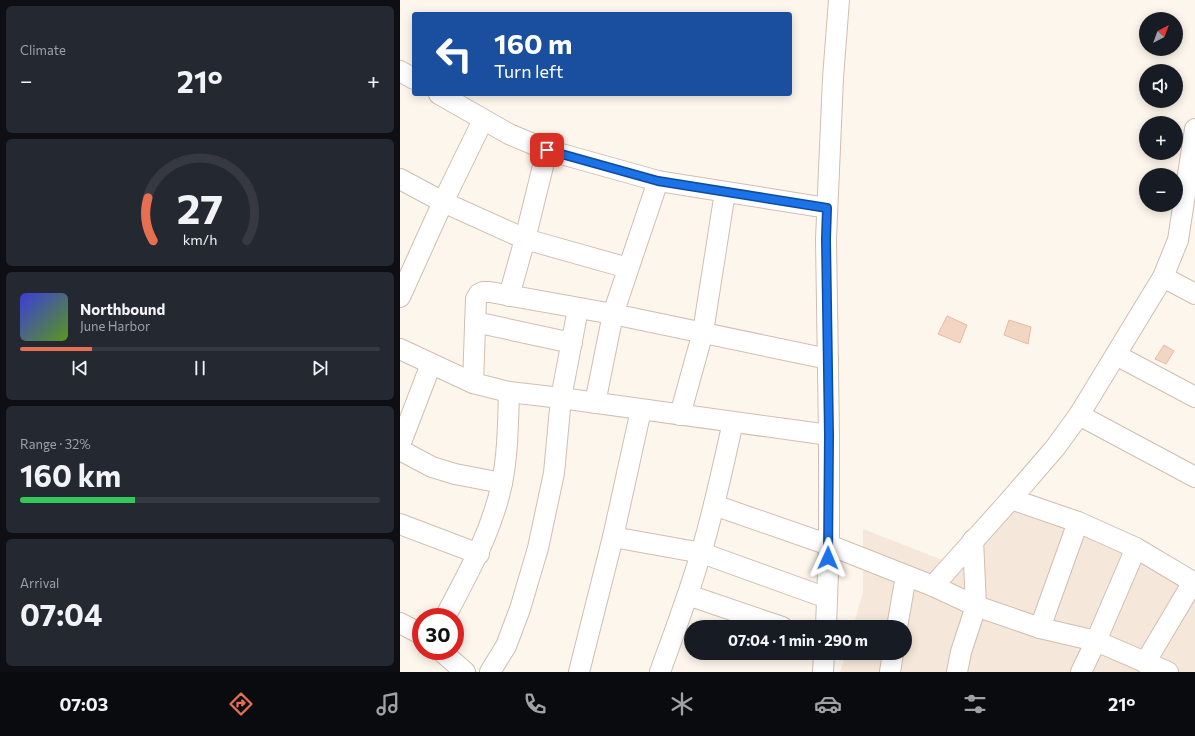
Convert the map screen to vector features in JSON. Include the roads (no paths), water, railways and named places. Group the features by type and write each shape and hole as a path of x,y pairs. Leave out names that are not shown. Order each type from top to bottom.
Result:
{"street":[{"path":"826,620 829,545 829,435 826,239 833,78 839,0"},
{"path":"400,71 412,78"},
{"path":"442,96 510,134 547,150 658,181 827,208"},
{"path":"400,297 443,202 483,120"},
{"path":"933,586 1055,448 1078,415 1163,278 1178,240 1193,162 1195,128"},
{"path":"509,296 547,150"},
{"path":"400,179 443,202 525,239 628,268"},
{"path":"595,403 613,314 658,181"},
{"path":"680,415 703,332 725,192"},
{"path":"1163,278 1195,294"},
{"path":"473,383 476,299 479,294 483,292 613,314 828,359"},
{"path":"490,672 506,646 520,609 538,548 554,473 561,398 578,309"},
{"path":"475,322 572,342"},
{"path":"400,349 473,383 509,392 829,435"},
{"path":"1116,355 1195,397"},
{"path":"400,445 431,364"},
{"path":"450,608 479,554 502,483 506,453 509,392"},
{"path":"579,672 613,537 640,410"},
{"path":"1078,415 1195,478"},
{"path":"660,672 702,553 733,422"},
{"path":"400,450 432,467 455,474 502,483"},
{"path":"1011,499 1078,522 1136,548 1194,581 1137,665"},
{"path":"714,505 829,545 933,586 976,606 1040,628 1096,641 1137,665 1168,672"},
{"path":"1040,628 1078,522"},
{"path":"400,524 479,554"},
{"path":"613,537 702,553 827,598"},
{"path":"957,672 961,652 976,606 973,540"},
{"path":"1081,672 1136,548"},
{"path":"898,620 906,576"},
{"path":"688,595 761,620"},
{"path":"400,623 412,629"},
{"path":"451,660 465,672"},
{"path":"823,672 824,660"},
{"path":"890,672 892,660"}]}
